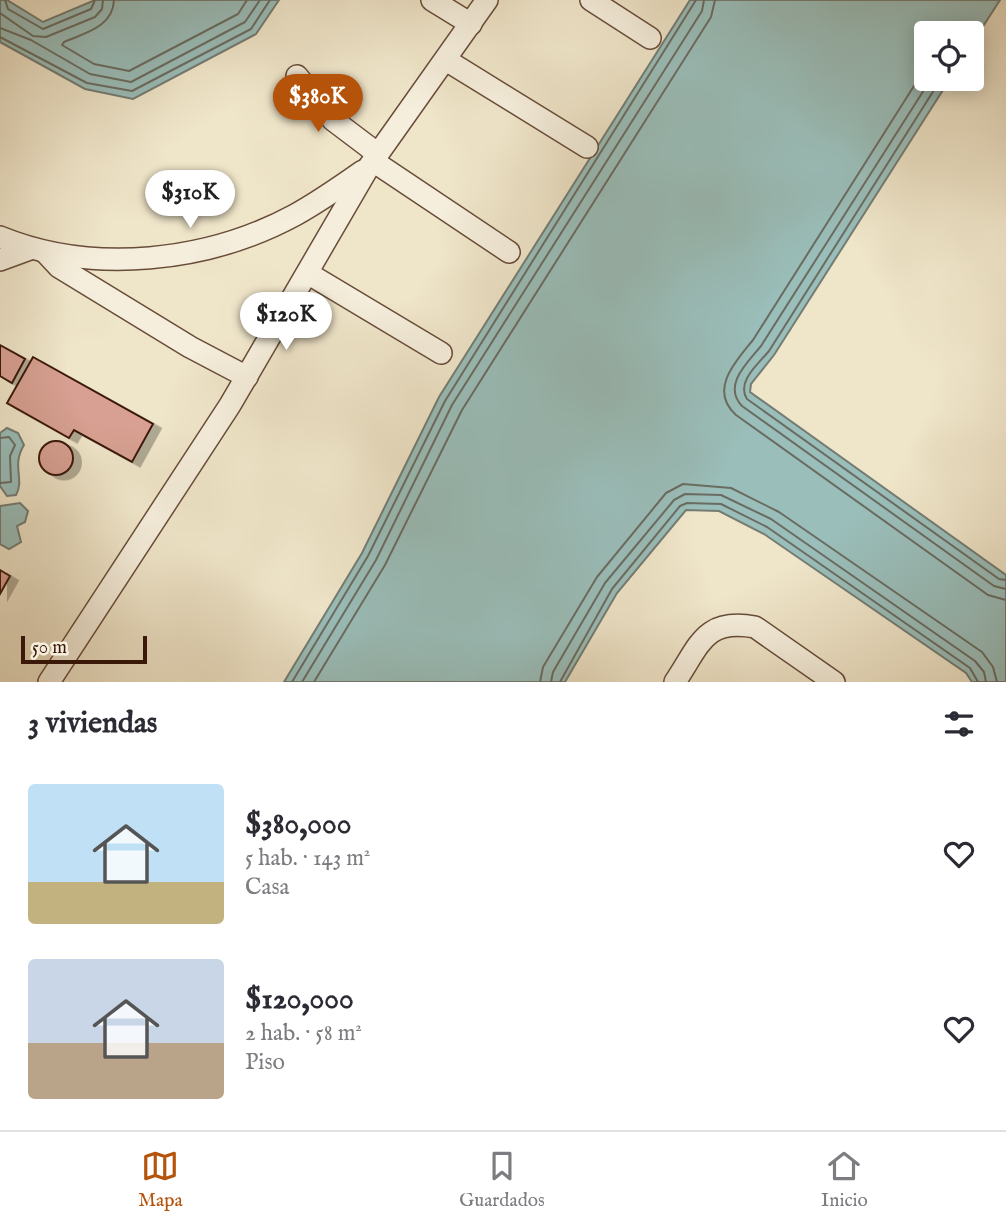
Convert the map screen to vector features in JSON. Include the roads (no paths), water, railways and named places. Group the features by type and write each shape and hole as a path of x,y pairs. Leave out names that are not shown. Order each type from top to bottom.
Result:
{"street":[{"path":"432,0 471,24"},
{"path":"49,682 247,377 373,161 487,0"},
{"path":"591,0 650,38"},
{"path":"446,60 587,147"},
{"path":"298,76 333,120 373,161 509,252"},
{"path":"0,237 38,251 84,258 138,258 192,252 245,237 295,215 373,161"},
{"path":"0,260 38,251"},
{"path":"38,251 59,267 190,347 247,377"},
{"path":"309,274 441,352"},
{"path":"675,682 709,631 726,625 755,627 834,682"}],"water":[{"path":"0,0 7,0 43,22 95,0 279,0 256,34 133,99 85,89 0,42"},
{"path":"690,0 1000,0 984,25 984,21 914,21 914,91 942,91 774,355 751,384 750,392 1006,575 1006,682 972,682 966,673 764,534 719,511 686,510 617,593 565,682 284,682 362,553 439,397"},
{"path":"7,428 18,433 24,445 19,459 16,495 7,496 0,486 0,433"},
{"path":"20,503 28,511 25,522 17,526 21,542 9,549 0,544 0,506"}]}
